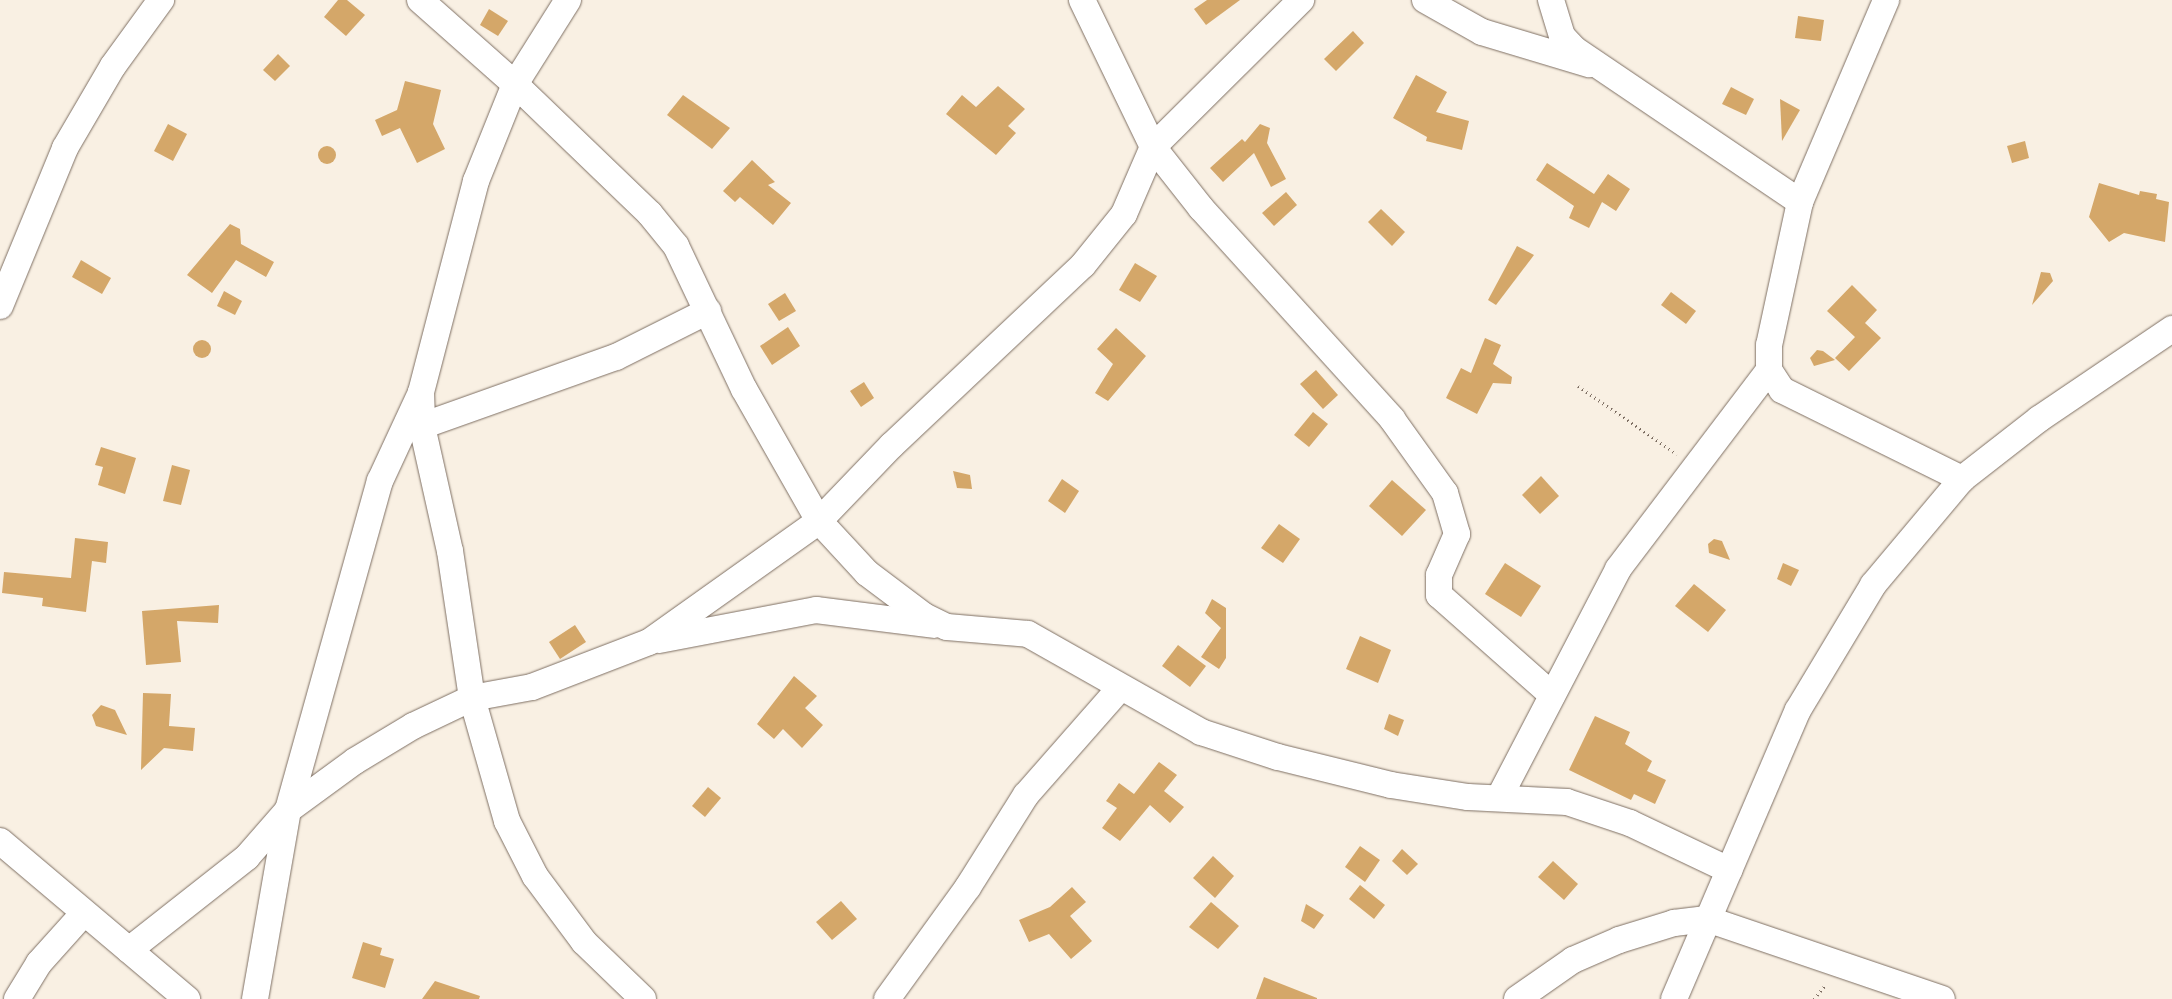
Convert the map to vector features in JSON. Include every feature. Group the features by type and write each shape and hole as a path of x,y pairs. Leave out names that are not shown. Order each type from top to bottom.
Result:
{"street":[{"path":"0,306 65,148 113,66 161,0"},
{"path":"420,0 515,84 656,222 676,246 744,389 819,522 867,573 924,616 947,626"},
{"path":"255,999 288,810 380,481 421,392 476,181 515,84 568,0"},
{"path":"1082,0 1153,147 1201,208 1392,419 1434,475 1452,508 1457,534 1439,575 1438,595 1552,695"},
{"path":"649,642 819,522 892,445 1088,260 1124,214 1153,147 1301,0"},
{"path":"1425,0 1482,32 1601,68"},
{"path":"1551,0 1562,36 1601,68 1800,202"},
{"path":"1886,0 1800,202 1769,345 1769,370 1782,390 1798,400 1962,479"},
{"path":"422,426 616,357 708,311"},
{"path":"1674,999 1707,919 1819,670 1873,585 1962,479 2039,419 2172,329"},
{"path":"1499,798 1618,569 1769,370"},
{"path":"421,392 422,426 450,551 472,698 507,821 536,876 584,942 643,999"},
{"path":"129,950 247,857 288,810 355,761 413,726 472,698 550,682 649,642 816,610 1028,634 1119,689 1201,732 1278,757 1391,785 1499,798 1546,799 1598,810 1729,870"},
{"path":"888,999 968,887 1026,796 1119,689"},
{"path":"0,841 84,914 187,999"},
{"path":"17,999 39,963 84,914"},
{"path":"1517,999 1574,960 1619,940 1674,923 1707,919 1942,999"}],"path":[{"path":"1578,386 1686,460 1677,492"}],"building":[{"path":"338,0 347,0 365,15 346,36 324,17"},
{"path":"1207,0 1240,0 1206,25 1194,9"},
{"path":"489,9 508,21 498,36 480,25"},
{"path":"1798,16 1824,20 1821,41 1795,38"},
{"path":"1353,31 1364,43 1336,71 1324,59"},
{"path":"278,54 290,66 275,81 263,70"},
{"path":"1416,75 1447,92 1436,112 1469,121 1462,150 1426,141 1427,137 1393,118"},
{"path":"405,81 441,90 433,124 445,149 417,163 400,128 382,136 375,120 397,110"},
{"path":"998,86 1025,109 1008,126 1016,133 996,155 946,114 962,95 976,107"},
{"path":"1731,87 1754,99 1746,115 1722,104"},
{"path":"683,95 730,128 712,149 667,115"},
{"path":"1780,99 1800,110 1782,141"},
{"path":"168,124 187,134 173,161 154,151"},
{"path":"1260,124 1270,128 1267,143 1286,179 1271,187 1254,153 1223,182 1210,168 1242,139 1245,142"},
{"path":"2025,141 2029,158 2012,163 2007,146"},
{"path":"327,146 333,149 336,155 333,161 327,164 321,161 318,155 321,149"},
{"path":"752,160 775,182 768,185 791,203 773,225 740,197 735,202 723,191"},
{"path":"1547,163 1594,194 1608,174 1630,189 1616,211 1602,202 1589,228 1569,218 1574,206 1536,180"},
{"path":"2099,183 2139,195 2140,191 2157,194 2156,199 2169,202 2165,242 2124,233 2109,242 2089,217"},
{"path":"1286,192 1297,205 1274,226 1262,213"},
{"path":"1381,209 1405,232 1392,246 1368,222"},
{"path":"230,224 240,229 241,244 274,262 266,277 236,260 212,293 187,275"},
{"path":"1517,246 1534,255 1496,305 1488,300"},
{"path":"81,260 111,278 102,294 72,277"},
{"path":"1135,263 1157,276 1140,302 1119,290"},
{"path":"2041,272 2050,273 2053,281 2032,305"},
{"path":"1852,285 1877,310 1865,323 1881,338 1849,371 1835,358 1855,337 1827,311"},
{"path":"224,291 242,301 235,315 217,306"},
{"path":"1671,292 1696,311 1686,324 1661,305"},
{"path":"785,293 796,311 779,321 768,304"},
{"path":"788,327 800,346 772,365 760,346"},
{"path":"1116,328 1146,356 1108,401 1095,393 1113,364 1097,349"},
{"path":"1485,338 1501,345 1493,364 1512,377 1511,384 1493,383 1477,414 1446,398 1461,368 1471,373"},
{"path":"202,340 208,343 211,349 208,355 202,358 196,355 193,349 196,343"},
{"path":"1817,350 1823,351 1835,360 1814,366 1810,358"},
{"path":"1316,370 1338,395 1323,409 1300,384"},
{"path":"864,382 874,398 861,407 850,391"},
{"path":"1313,412 1328,424 1309,447 1294,435"},
{"path":"101,447 136,458 125,494 98,485 103,467 95,465"},
{"path":"172,465 190,470 181,505 163,501"},
{"path":"953,471 970,475 972,489 957,488"},
{"path":"1541,476 1559,496 1540,514 1522,495"},
{"path":"1062,479 1079,491 1065,513 1048,501"},
{"path":"1392,480 1426,510 1402,536 1369,506"},
{"path":"1279,524 1300,539 1283,563 1261,548"},
{"path":"75,538 108,542 106,563 92,561 86,612 42,606 43,598 2,593 4,572 71,578"},
{"path":"1714,539 1722,541 1730,560 1709,553 1708,544"},
{"path":"1505,563 1541,586 1521,617 1485,594"},
{"path":"1783,563 1799,570 1791,586 1777,579"},
{"path":"1694,584 1726,610 1708,632 1675,606"},
{"path":"1212,599 1226,608 1226,658 1219,669 1201,657 1221,628 1205,613"},
{"path":"219,605 218,623 177,621 181,662 146,665 142,611"},
{"path":"575,625 586,642 560,659 549,642"},
{"path":"1360,636 1391,650 1378,683 1346,669"},
{"path":"1178,645 1206,666 1190,687 1162,666"},
{"path":"794,676 817,696 805,708 823,725 802,748 783,729 774,739 757,724"},
{"path":"143,693 171,694 169,726 195,728 193,751 164,748 141,770"},
{"path":"101,705 115,710 127,735 96,726 92,715"},
{"path":"1389,714 1404,720 1398,736 1384,729"},
{"path":"1595,716 1630,732 1625,744 1652,761 1647,771 1666,780 1655,804 1634,794 1631,800 1569,770"},
{"path":"1159,762 1177,775 1164,791 1184,807 1170,823 1150,805 1120,841 1102,828 1117,808 1106,801 1119,783 1134,794"},
{"path":"708,787 721,798 705,817 692,806"},
{"path":"1360,846 1380,860 1365,882 1345,867"},
{"path":"1402,849 1418,864 1407,875 1392,861"},
{"path":"1213,856 1234,876 1215,898 1193,878"},
{"path":"1553,861 1578,884 1564,900 1538,877"},
{"path":"1360,885 1385,905 1374,919 1349,899"},
{"path":"1072,887 1086,902 1070,916 1092,941 1071,959 1049,934 1029,942 1019,920 1050,907"},
{"path":"841,901 857,919 832,940 816,922"},
{"path":"1211,902 1239,926 1218,949 1189,927"},
{"path":"1306,904 1324,915 1314,929 1301,921"},
{"path":"363,942 382,948 380,955 394,959 385,988 352,978"},
{"path":"1264,977 1317,998 1317,999 1256,999"},
{"path":"435,981 480,996 479,999 422,999"}]}
